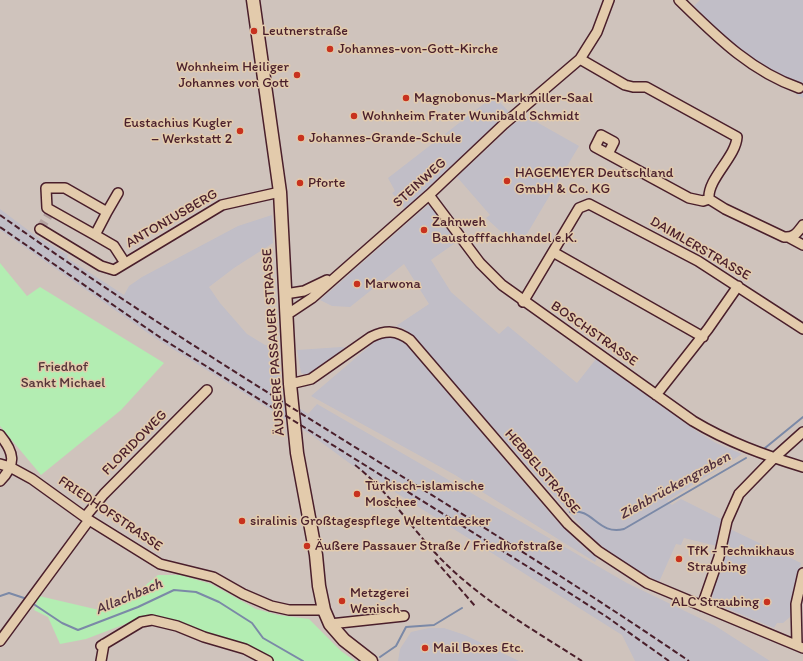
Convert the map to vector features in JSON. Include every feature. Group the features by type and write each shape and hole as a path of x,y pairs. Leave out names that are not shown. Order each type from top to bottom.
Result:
{"main road":[{"name":"ÄUSSERE PASSAUER STRASSE","path":"253,0 280,192 290,384 297,453 324,610 330,624 344,640 371,661"}],"street":[{"name":"STEINWEG","path":"286,312 291,312 303,304 337,275 429,195 504,124 580,59 597,32 609,0"},
{"path":"679,0 732,50 766,74 799,88"},
{"path":"580,59 625,85 633,88 646,87 737,137 734,146 712,188 709,199"},
{"path":"608,154 689,198 703,201 709,199 772,232 790,238 803,245"},
{"name":"ANTONIUSBERG","path":"107,212 65,188 46,188 47,208 114,246 126,263"},
{"name":"ANTONIUSBERG","path":"40,229 60,242 109,269 114,270 222,204 280,192"},
{"path":"95,235 118,193"},
{"name":"BOSCHSTRASSE","path":"429,195 490,275 523,302 713,433 750,450 803,467"},
{"name":"DAIMLERSTRASSE","path":"553,252 579,208 588,204 698,261 803,329"},
{"path":"790,238 796,234 803,225"},
{"path":"523,302 553,252 702,337"},
{"name":"STEINWEG","path":"285,294 304,291 337,275"},
{"path":"656,394 702,337 738,286"},
{"name":"HEBBELSTRASSE","path":"290,384 305,382 316,376 371,337 381,332 391,331 400,333 410,340 555,509 598,551 630,573 663,590 800,646"},
{"name":"FLORIDOWEG","path":"0,641 104,494 206,390"},
{"path":"702,606 719,557 730,511 745,487 803,432"},
{"path":"0,434 13,456 10,467 0,481"},
{"name":"FRIEDHOFSTRASSE","path":"0,464 10,467 32,479 87,519 160,564 213,577 243,594 270,606 289,610 324,610"},
{"path":"800,646 796,604 803,573"},
{"path":"330,624 404,616"},
{"path":"101,661 102,645 141,622 152,620 177,626 203,636 245,648 268,661"}],"shaded area":[{"path":"700,0 803,0 803,98 796,94 802,83 775,74 727,39 694,6"},
{"path":"494,96 509,112 405,209 392,193 395,191 388,178"},
{"path":"526,116 579,146 521,244 499,230 486,218 490,215 457,177 517,121"},
{"path":"428,205 432,207 458,241 431,260 451,292 499,334 508,326 577,383 596,359 698,432 716,443 742,454 667,501 672,505 681,499 723,520 717,546 684,538 681,545 676,544 659,582 619,560 590,536 409,333 403,328 396,326 429,304 404,264 350,307 332,306 320,300"},
{"path":"0,209 36,236 68,255 67,258 124,295 129,286 142,277 238,226 272,215 273,243 234,268 209,287 220,303 247,334 265,345 277,346 282,397 308,414 317,404 627,583 714,625 770,661 635,661 622,635 352,465 310,434 155,338 0,230"},
{"path":"389,337 398,339 406,344 555,519 584,548 597,558 595,562 455,475 311,396 372,344 381,338"},
{"path":"341,347 349,348 310,376 301,373 297,350"},
{"path":"730,529 801,563 794,586 790,617 783,623 777,623 774,628 714,603 712,594 725,554"},
{"path":"429,628 444,628 465,635 519,661 398,661 400,649 411,632"}],"green space":[{"name":"Friedhof Sankt Michael","path":"0,263 27,296 40,287 164,363 121,410 41,475 0,426"},
{"path":"158,575 180,575 211,584 256,609 278,615 309,619 341,651 355,661 274,661 245,646 141,618 86,639 60,644 48,617 34,610 39,596 99,610 134,595"}],"waterway":[{"name":"Ziehbrückengraben","path":"765,448 803,417"},
{"name":"Ziehbrückengraben","path":"570,512 584,514 608,529 624,529 746,458"},
{"name":"Allachbach","path":"32,603 62,623 78,630 138,607 174,590 196,592 219,602 252,623 263,638 303,661"},
{"name":"Allachbach","path":"0,596 9,593 27,599"},
{"path":"380,657 396,646 406,627 434,625 462,608"}],"tunnel":[{"path":"40,229 51,211"}],"railway":[{"path":"0,215 170,330 604,604 689,661"},
{"path":"0,227 161,338 546,578 607,617 669,661"},
{"path":"355,465 380,488 434,552 461,578 511,616 582,661"},
{"path":"435,560 475,606"}],"place":[{"name":"Leutnerstraße","path":"254,31"},
{"name":"Johannes-von-Gott-Kirche","path":"330,49"},
{"name":"Wohnheim Heiliger Johannes von Gott","path":"297,75"},
{"name":"Magnobonus-Markmiller-Saal","path":"406,98"},
{"name":"Wohnheim Frater Wunibald Schmidt","path":"354,116"},
{"name":"Eustachius Kugler – Werkstatt 2","path":"240,131"},
{"name":"Johannes-Grande-Schule","path":"301,138"},
{"name":"HAGEMEYER Deutschland GmbH & Co. KG","path":"507,181"},
{"name":"Pforte","path":"300,183"},
{"name":"Zahnweh Baustofffachhandel e.K.","path":"424,230"},
{"name":"Marwona","path":"357,284"},
{"name":"Türkisch-islamische Moschee","path":"357,494"},
{"name":"siralinis Großtagespflege Weltentdecker","path":"242,521"},
{"name":"Äußere Passauer Straße / Friedhofstraße","path":"307,546"},
{"name":"TfK - Technikhaus Straubing","path":"679,559"},
{"name":"Metzgerei Wenisch","path":"342,601"},
{"name":"ALC Straubing","path":"767,602"},
{"name":"Mail Boxes Etc.","path":"425,648"}]}
